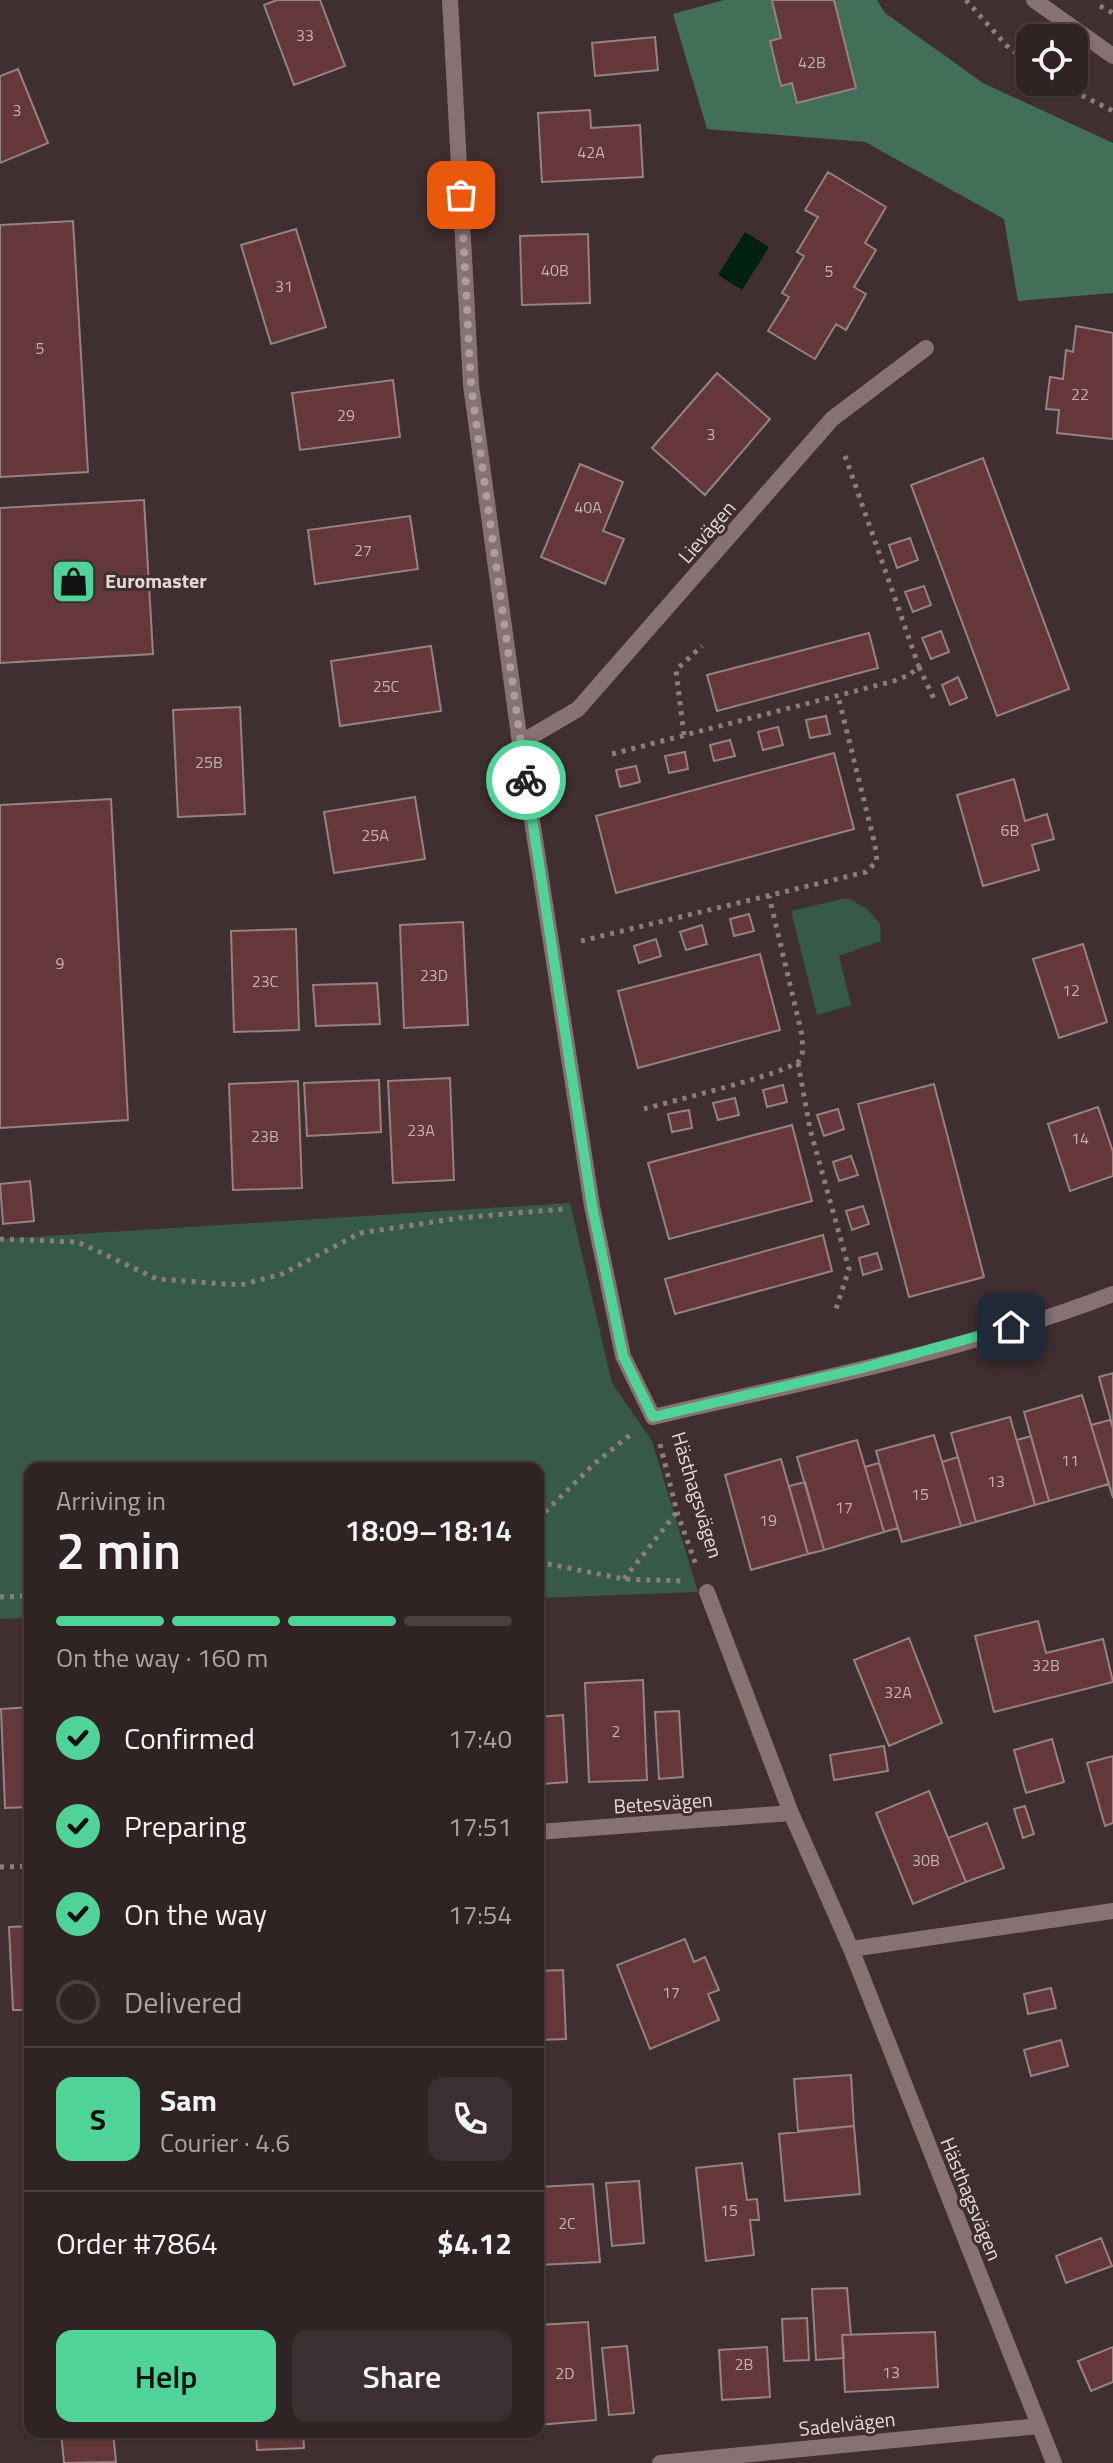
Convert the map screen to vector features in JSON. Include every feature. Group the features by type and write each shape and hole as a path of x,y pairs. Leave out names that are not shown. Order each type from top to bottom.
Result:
{"street":[{"name":"Hästhagsvägen","path":"450,0 471,385 520,743 592,1206 623,1356 653,1417"},
{"path":"1034,0 1113,56"},
{"name":"Lievägen","path":"520,743 578,709 832,419 926,348"},
{"path":"653,1417 863,1368 1071,1311 1113,1294"},
{"name":"Hästhagsvägen","path":"707,1592 791,1813 851,1949 1054,2463"},
{"name":"Betesvägen","path":"544,1832 791,1813"},
{"path":"851,1949 1113,1911"},
{"name":"Sadelvägen","path":"660,2463 1039,2426"}],"path":[{"path":"966,0 1016,53"},
{"path":"1083,96 1113,111"},
{"path":"832,419 919,667 935,701"},
{"path":"684,735 676,670 702,646"},
{"path":"612,754 902,678 919,667"},
{"path":"551,948 866,872 877,861 838,696"},
{"path":"644,1109 798,1063 802,1057 802,1035 769,896"},
{"path":"798,1063 810,1129 849,1269 835,1312"},
{"path":"0,1239 78,1242 157,1279 241,1285 282,1274 360,1233 459,1218 592,1206"},
{"path":"544,1513 594,1464 653,1417"},
{"name":"Hästhagsvägen","path":"653,1417 677,1512 697,1568"},
{"path":"624,1579 677,1512"},
{"path":"544,1563 624,1579 687,1581"},
{"path":"0,1597 24,1596"},
{"path":"0,1867 24,1866"}],"shaded area":[{"path":"724,0 877,0 885,13 983,83 1113,143 1113,293 1018,301 1004,219 865,142 707,129 673,14"},
{"path":"745,232 769,247 742,290 718,275"},
{"path":"847,898 867,909 880,924 881,941 839,956 851,1005 817,1015 791,911"},
{"path":"570,1203 612,1383 652,1441 698,1592 544,1598 544,1462 24,1462 24,1618 0,1619 0,1239"}],"building":[{"path":"277,0 320,0 345,66 294,85 264,5"},
{"path":"772,0 834,0 856,88 797,103 792,83 781,86 770,41 781,38"},
{"path":"655,37 658,70 595,76 592,43"},
{"path":"18,69 48,143 0,163 0,76"},
{"path":"590,110 591,128 640,125 643,177 542,182 538,113"},
{"path":"828,172 886,207 865,243 876,250 854,287 866,294 846,330 836,324 815,359 768,331 789,297 782,293 804,256 797,252 818,217 805,210"},
{"path":"73,221 88,472 0,477 0,225"},
{"path":"296,229 326,327 271,344 241,245"},
{"path":"588,234 590,303 522,305 520,236"},
{"path":"1076,326 1113,333 1113,439 1057,433 1059,410 1046,409 1050,377 1063,379 1066,350 1073,352"},
{"path":"717,373 770,419 705,495 652,448"},
{"path":"393,380 400,437 300,450 292,393"},
{"path":"983,458 1069,689 997,716 911,485"},
{"path":"580,464 623,482 603,531 624,539 605,584 541,557"},
{"name":"Euromaster","path":"144,500 153,654 0,663 0,508"},
{"path":"410,516 418,569 315,584 308,530"},
{"path":"910,538 918,560 897,568 889,545"},
{"path":"924,586 931,605 913,612 905,592"},
{"path":"941,631 949,652 931,659 922,638"},
{"path":"869,633 878,668 717,711 707,675"},
{"path":"431,646 441,711 340,726 331,661"},
{"path":"958,677 967,698 950,705 942,685"},
{"path":"240,707 245,814 178,817 173,710"},
{"path":"826,716 830,734 810,738 806,720"},
{"path":"778,727 783,745 763,750 758,732"},
{"path":"730,740 735,756 714,761 710,745"},
{"path":"685,752 688,769 669,773 665,756"},
{"path":"834,753 854,829 616,893 596,816"},
{"path":"636,766 640,782 620,787 616,770"},
{"path":"1014,779 1025,821 1047,814 1054,839 1032,845 1039,870 983,886 957,795"},
{"path":"415,797 425,859 334,873 324,812"},
{"path":"111,799 128,1120 0,1128 0,805"},
{"path":"749,914 754,931 734,936 730,919"},
{"path":"463,922 468,1025 404,1028 400,925"},
{"path":"702,925 707,944 686,950 680,932"},
{"path":"296,929 299,1030 234,1032 231,931"},
{"path":"656,939 661,956 639,963 634,946"},
{"path":"1083,944 1107,1022 1059,1038 1033,959"},
{"path":"760,954 780,1030 638,1068 618,991"},
{"path":"377,983 380,1024 316,1026 313,985"},
{"path":"450,1078 454,1180 393,1183 388,1081"},
{"path":"379,1080 381,1132 307,1136 304,1083"},
{"path":"298,1081 302,1188 233,1190 229,1084"},
{"path":"934,1084 984,1277 909,1297 858,1104"},
{"path":"783,1085 787,1102 767,1107 763,1090"},
{"path":"735,1098 739,1115 718,1120 713,1103"},
{"path":"1098,1107 1113,1152 1113,1176 1070,1191 1048,1124"},
{"path":"838,1109 844,1129 824,1136 817,1115"},
{"path":"689,1110 692,1128 672,1132 668,1114"},
{"path":"792,1125 812,1201 669,1239 648,1163"},
{"path":"851,1156 858,1175 839,1181 833,1162"},
{"path":"30,1181 34,1221 3,1224 0,1184"},
{"path":"863,1206 869,1224 852,1230 846,1211"},
{"path":"823,1235 832,1271 675,1314 665,1279"},
{"path":"877,1253 882,1269 863,1275 859,1258"},
{"path":"1113,1373 1113,1428 1099,1377"},
{"path":"1082,1395 1109,1484 1049,1501 1024,1412"},
{"path":"1010,1417 1035,1505 976,1522 951,1433"},
{"path":"1110,1420 1113,1428 1113,1498 1091,1425"},
{"path":"934,1435 961,1526 902,1542 876,1451"},
{"path":"1031,1436 1049,1501 1035,1505 1017,1440"},
{"path":"857,1440 884,1532 824,1550 797,1457"},
{"path":"958,1457 976,1522 961,1526 942,1462"},
{"path":"781,1459 808,1554 751,1570 725,1475"},
{"path":"879,1463 898,1528 884,1532 865,1467"},
{"path":"805,1482 824,1550 808,1554 789,1486"},
{"path":"1038,1621 1046,1653 1103,1639 1113,1682 994,1712 975,1636"},
{"path":"909,1638 942,1723 889,1746 854,1660"},
{"path":"643,1680 647,1780 589,1782 585,1683"},
{"path":"24,1707 24,1807 5,1808 1,1709"},
{"path":"679,1711 683,1777 659,1779 655,1712"},
{"path":"563,1715 567,1782 544,1784 544,1717"},
{"path":"1052,1739 1064,1782 1026,1793 1014,1750"},
{"path":"884,1746 888,1771 834,1780 830,1755"},
{"path":"1113,1756 1113,1823 1105,1826 1087,1763"},
{"path":"929,1791 966,1882 913,1904 876,1813"},
{"path":"1025,1806 1034,1834 1023,1838 1014,1809"},
{"path":"987,1823 1004,1868 966,1882 948,1838"},
{"path":"24,1926 24,2010 13,2010 9,1927"},
{"path":"685,1939 694,1962 705,1957 719,1990 708,1994 719,2020 650,2049 617,1965"},
{"path":"563,1970 566,2039 544,2040 544,1971"},
{"path":"1051,1988 1056,2008 1028,2014 1024,1994"},
{"path":"1061,2040 1068,2066 1031,2076 1024,2050"},
{"path":"851,2075 854,2126 798,2131 794,2079"},
{"path":"854,2126 860,2194 785,2201 779,2134"},
{"path":"742,2163 747,2200 757,2199 759,2220 750,2220 754,2255 706,2261 696,2168"},
{"path":"639,2181 644,2243 612,2246 606,2183"},
{"path":"593,2184 600,2262 544,2265 544,2187"},
{"path":"1101,2238 1112,2266 1066,2283 1056,2256"},
{"path":"847,2288 851,2335 842,2335 844,2358 816,2360 812,2289"},
{"path":"807,2318 809,2360 784,2361 782,2319"},
{"path":"588,2322 596,2420 544,2424 544,2325"},
{"path":"935,2332 938,2387 845,2392 842,2335"},
{"path":"627,2346 634,2413 609,2415 602,2348"},
{"path":"767,2347 770,2397 722,2400 719,2350"},
{"path":"1113,2347 1113,2382 1091,2391 1078,2361"},
{"path":"62,2438 114,2438 116,2462 64,2463"},
{"path":"256,2438 303,2438 304,2448 257,2450"}],"way so far":[{"path":"461,195 471,385 526,780"}],"place":[{"name":"Euromaster","path":"74,581"}],"route":[{"path":"526,780 592,1206 623,1356 653,1417 863,1368 1011,1327"}]}
